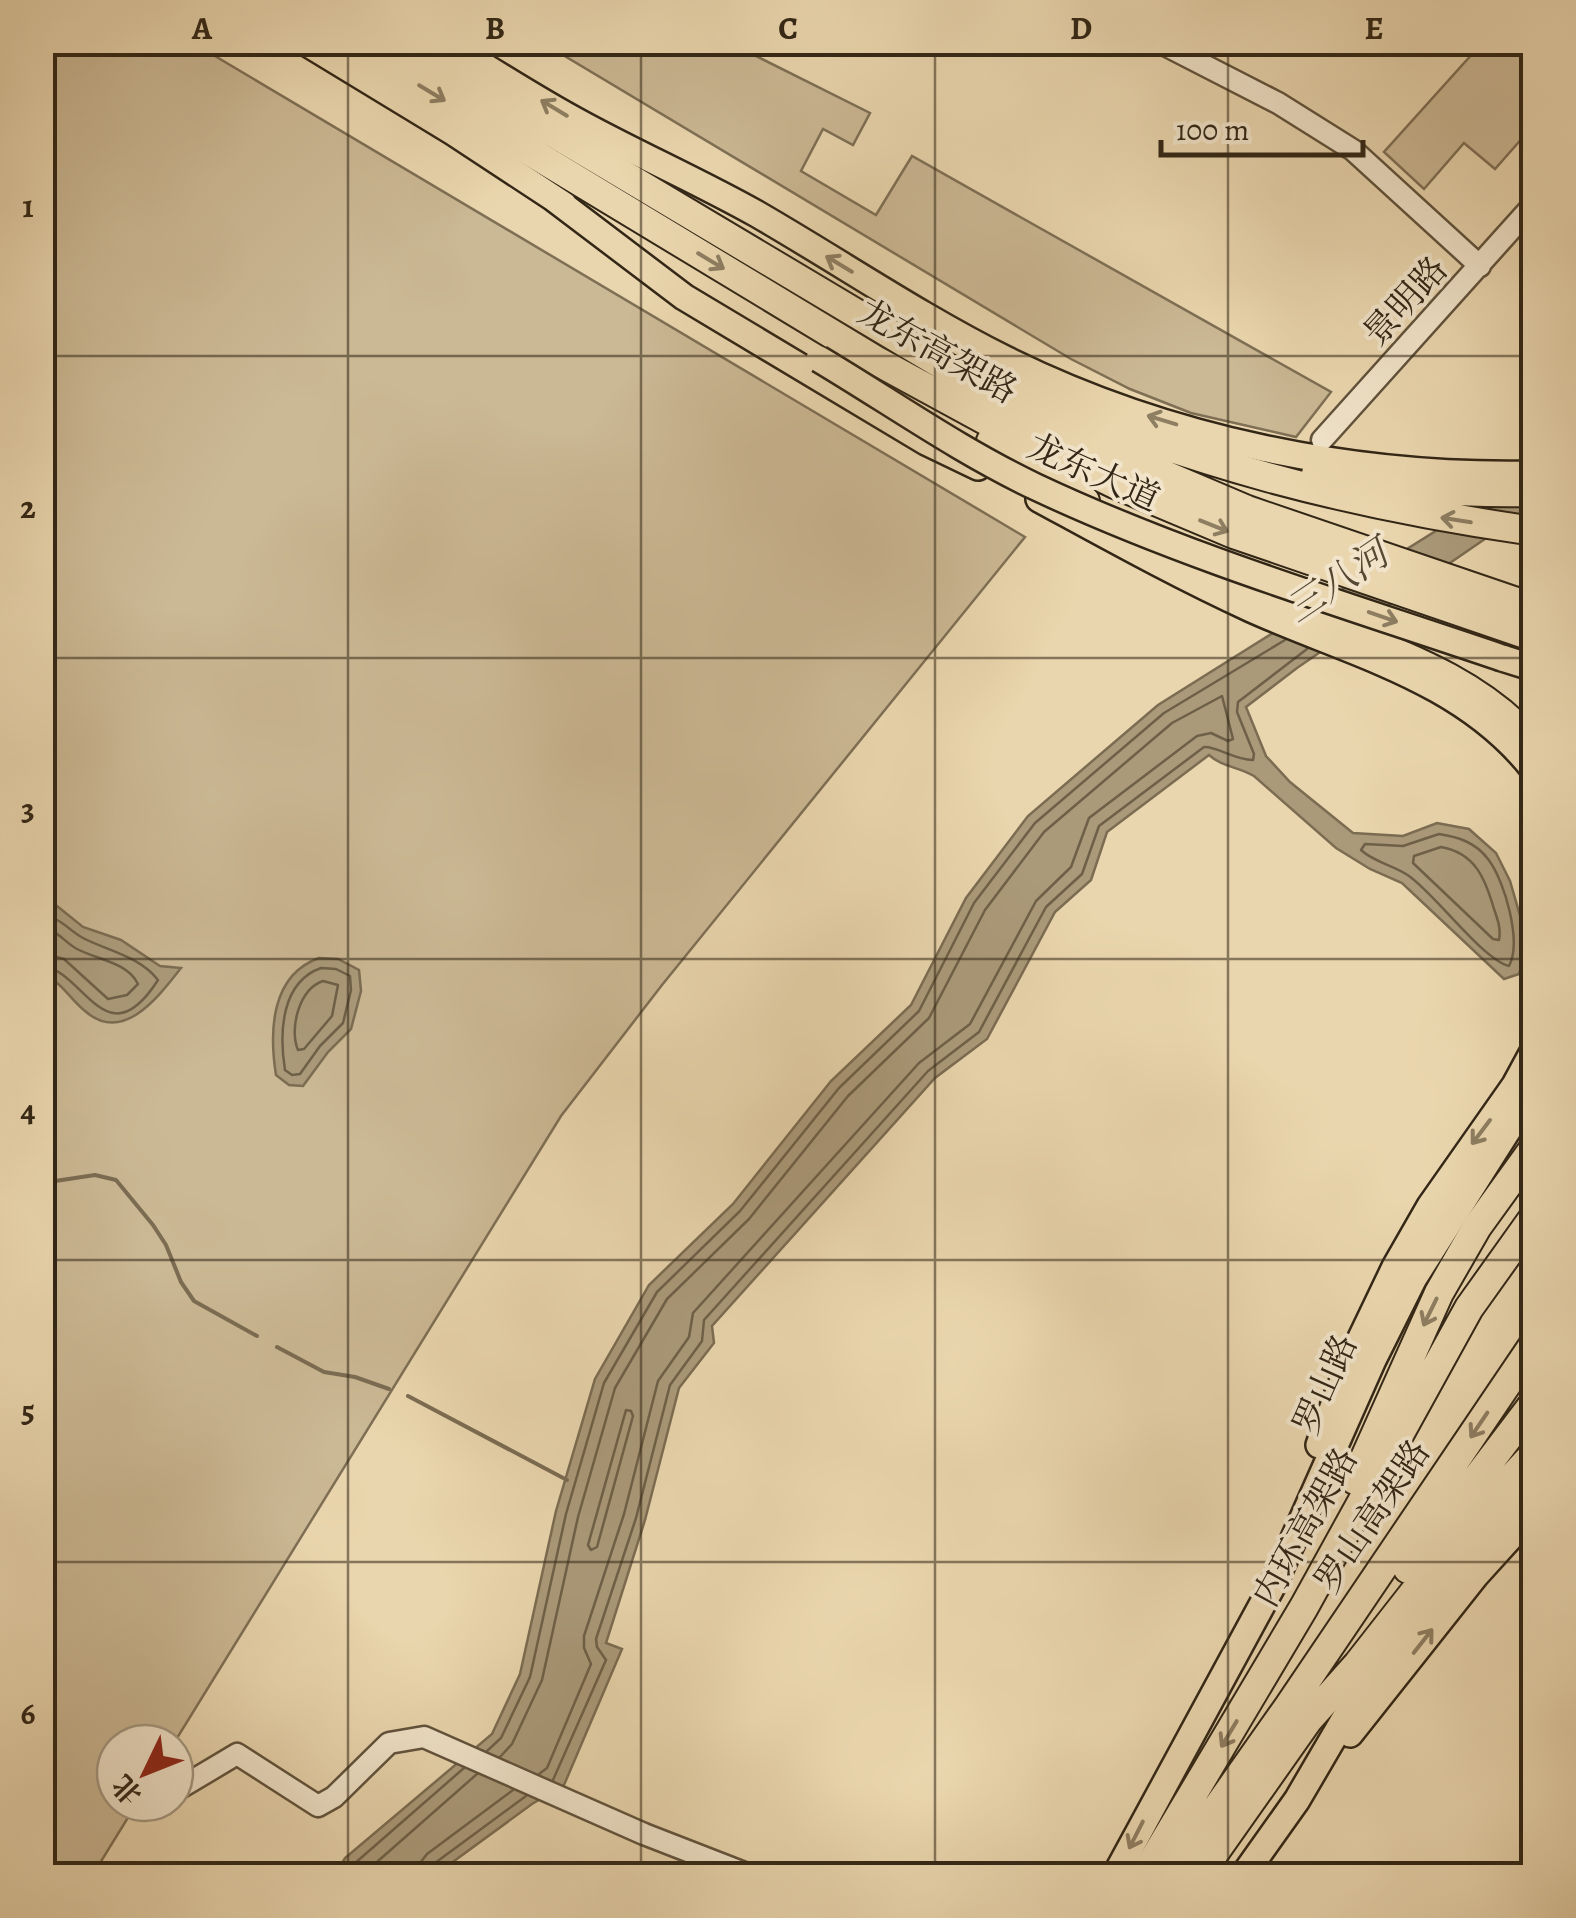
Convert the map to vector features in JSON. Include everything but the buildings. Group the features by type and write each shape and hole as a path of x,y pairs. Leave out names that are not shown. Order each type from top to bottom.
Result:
{"highway":[{"name":"龙东高架路","path":"349,42 874,360 998,427 1115,484 1299,557 1534,637"},
{"name":"龙东高架路","path":"401,42 1010,404 1068,434 1199,491 1534,608"},
{"path":"780,268 1000,380 1162,446 1385,487 1534,492"},
{"path":"874,360 1072,493 1239,586 1493,705 1534,744"},
{"path":"1385,487 1534,531"},
{"path":"1258,1684 1336,1524 1423,1326 1478,1227 1534,1148"},
{"name":"内环高架路","path":"1144,1876 1258,1684 1470,1308 1534,1216"},
{"name":"罗山高架路","path":"1298,1713 1534,1344"},
{"name":"罗山高架路","path":"1169,1876 1346,1656 1534,1402"},
{"path":"1444,1520 1534,1436"},
{"path":"1198,1876 1298,1713 1358,1664 1458,1535 1534,1454"}],"main road":[{"name":"龙东大道","path":"306,42 958,445 1062,498 1228,564 1534,668"},
{"name":"龙东大道","path":"445,42 580,123 745,208 948,330 1024,368 1120,408 1228,439 1311,456 1385,487 1534,474"},
{"path":"552,197 684,297 926,442 1256,611 1428,675 1492,724 1534,770"},
{"path":"1192,1733 1290,1512 1350,1360 1395,1267 1430,1206 1534,1050"},
{"name":"罗山路","path":"1115,1876 1275,1581 1395,1314 1433,1246 1534,1089"},
{"path":"1462,1201 1534,1112"},
{"path":"1243,1876 1297,1800 1366,1682 1430,1598 1524,1506 1534,1482"}],"street":[{"path":"1159,42 1278,104 1353,150 1474,274"},
{"name":"景明路","path":"1322,440 1534,204"},
{"path":"195,1778 237,1754 318,1806 334,1797 389,1743 424,1737 573,1804 752,1876"}],"shaded area":[{"path":"1483,42 1533,43 1533,126 1495,169 1464,143 1424,189 1384,152"},
{"path":"42,43 193,43 1025,537 662,985 561,1116 186,1723 95,1723 95,1823 125,1823 92,1876 42,1875"},
{"path":"543,43 730,43 870,113 853,145 823,129 801,171 876,215 912,156 1331,392 1296,437 1191,413 1130,389 1071,359"}],"water":[{"path":"1533,470 1533,506 1246,707 1266,756 1290,782 1353,833 1403,836 1437,823 1469,829 1496,853 1510,881 1521,919 1526,949 1519,974 1504,979 1402,883 1336,848 1254,776 1209,755 1107,832 1091,880 1055,912 987,1039 935,1078 712,1326 714,1343 679,1388 645,1520 606,1643 622,1649 564,1785 435,1875 334,1876 345,1858 492,1734 520,1674 556,1511 595,1379 649,1285 733,1204 831,1081 911,1005 966,898 1028,816 1158,705"},
{"path":"43,906 57,906 83,927 121,940 160,966 181,968 139,1013 113,1023 99,1020 43,975"},
{"path":"319,958 338,959 359,970 361,991 351,1029 303,1086 289,1085 276,1075 273,1041 277,1006 291,977"}],"waterway":[{"path":"42,1183 95,1175 116,1180 166,1245 181,1282 194,1301 257,1336"},
{"path":"277,1347 324,1372 355,1377 389,1389"},
{"path":"408,1396 567,1480"}],"water label":[{"name":"三八河","path":"1337,581"}]}
